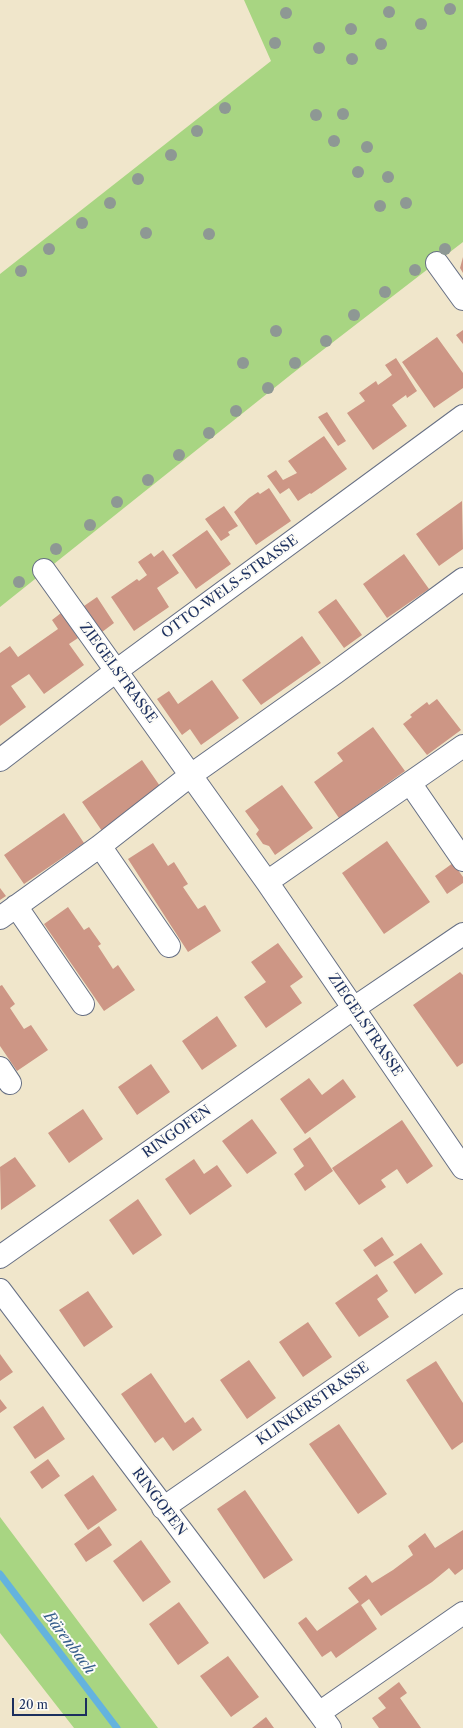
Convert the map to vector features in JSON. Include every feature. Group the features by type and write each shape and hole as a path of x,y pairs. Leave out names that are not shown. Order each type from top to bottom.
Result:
{"street":[{"path":"437,263 463,299"},
{"name":"OTTO-WELS-STRASSE","path":"0,760 116,670 463,416"},
{"name":"ZIEGELSTRASSE","path":"44,570 267,882 463,1168"},
{"path":"83,1004 8,912 100,846 191,775 335,673 463,579"},
{"path":"267,882 463,746"},
{"path":"410,783 463,860"},
{"path":"100,846 169,946"},
{"name":"RINGOFEN","path":"0,1257 354,1008 463,934"},
{"name":"RINGOFEN","path":"0,1290 324,1721 463,1613"},
{"name":"KLINKERSTRASSE","path":"163,1508 463,1300"}],"green space":[{"path":"244,0 463,0 463,242 293,373 0,607 0,274 271,61"},
{"path":"0,1517 158,1728 74,1728 0,1633"}],"building":[{"path":"463,257 463,273 460,268"},
{"path":"463,330 463,344 456,335"},
{"path":"437,337 463,373 463,388 434,408 402,362"},
{"path":"396,358 417,391 407,398 406,395 392,405 407,426 373,450 347,413 365,401 359,393 376,381 378,385 392,375 385,365"},
{"path":"327,412 346,441 338,446 318,417"},
{"path":"324,436 347,469 311,494 310,493 298,501 289,488 280,494 267,476 276,470 283,480 297,473 288,461"},
{"path":"269,488 291,521 256,545 234,512 249,498 258,492 260,494"},
{"path":"462,501 463,549 439,566 416,534"},
{"path":"224,506 238,526 228,532 230,535 221,541 205,519"},
{"path":"207,530 231,564 196,589 172,555"},
{"path":"163,550 179,573 157,588 169,607 134,631 111,597 137,579 139,581 147,575 138,562 151,553 154,557"},
{"path":"404,554 429,589 387,618 363,584"},
{"path":"97,597 114,623 102,632 84,606"},
{"path":"336,599 362,635 344,648 318,612"},
{"path":"61,613 78,638 69,644 84,665 44,694 29,674 11,686 26,707 0,726 0,653 10,646 18,657 58,629 52,620"},
{"path":"302,636 321,663 261,705 242,680"},
{"path":"212,680 239,718 201,745 190,729 182,735 157,699 169,691 178,704"},
{"path":"437,699 461,730 427,755 403,724 412,717 410,715 427,702 429,705"},
{"path":"373,727 405,771 339,818 314,782 343,761 337,753"},
{"path":"142,760 162,789 102,831 82,802"},
{"path":"282,785 313,828 275,855 269,846 263,844 256,834 259,830 245,811"},
{"path":"64,813 84,843 24,884 4,855"},
{"path":"387,841 430,902 384,934 342,873"},
{"path":"153,843 168,866 174,862 188,884 183,887 198,909 205,905 221,931 188,952 128,859"},
{"path":"453,863 463,877 463,883 447,894 435,876"},
{"path":"0,888 6,896 0,900"},
{"path":"68,907 84,930 89,927 101,944 98,946 113,969 118,965 135,990 104,1011 44,924"},
{"path":"278,943 303,977 290,986 302,1003 266,1028 244,997 266,982 251,962"},
{"path":"460,972 463,975 463,1063 457,1067 413,1005"},
{"path":"2,985 15,1004 10,1008 24,1029 31,1025 48,1050 17,1071 0,1046 0,986"},
{"path":"217,1016 237,1046 202,1070 182,1041"},
{"path":"151,1064 170,1092 137,1115 118,1087"},
{"path":"309,1078 322,1095 343,1079 356,1097 305,1134 280,1099"},
{"path":"83,1109 103,1139 69,1163 48,1133"},
{"path":"252,1119 277,1153 247,1174 222,1141"},
{"path":"402,1120 433,1166 407,1184 397,1169 381,1180 386,1187 359,1205 332,1168"},
{"path":"310,1137 333,1171 305,1191 294,1174 304,1166 293,1149"},
{"path":"15,1157 36,1186 1,1210 0,1167"},
{"path":"194,1159 204,1174 217,1165 232,1186 190,1215 165,1179"},
{"path":"138,1199 162,1235 133,1255 109,1220"},
{"path":"382,1237 394,1255 375,1267 363,1250"},
{"path":"421,1243 443,1274 415,1294 393,1262"},
{"path":"377,1274 388,1291 377,1299 389,1317 359,1337 335,1303"},
{"path":"88,1291 113,1327 84,1347 59,1310"},
{"path":"308,1322 332,1357 303,1377 279,1342"},
{"path":"0,1354 13,1372 0,1381"},
{"path":"249,1360 276,1398 247,1419 220,1380"},
{"path":"436,1361 463,1403 463,1442 452,1450 406,1380"},
{"path":"151,1373 185,1423 193,1417 202,1430 173,1451 163,1437 155,1443 121,1394"},
{"path":"0,1399 7,1408 0,1413"},
{"path":"43,1406 65,1439 35,1459 13,1427"},
{"path":"339,1424 387,1494 358,1514 309,1444"},
{"path":"48,1459 60,1476 42,1489 30,1472"},
{"path":"93,1475 117,1510 88,1530 64,1495"},
{"path":"245,1490 293,1560 264,1579 217,1509"},
{"path":"99,1526 112,1545 86,1562 74,1544"},
{"path":"463,1530 463,1569 455,1575 449,1568 432,1582 381,1616 369,1599 361,1605 377,1629 336,1658 331,1651 322,1657 298,1623 306,1617 317,1631 359,1602 348,1588 366,1575 372,1583 393,1570 413,1555 408,1546 425,1533 435,1548"},
{"path":"141,1540 171,1582 143,1602 113,1561"},
{"path":"179,1602 209,1643 178,1665 149,1624"},
{"path":"228,1656 259,1697 231,1717 200,1676"},
{"path":"399,1682 407,1693 400,1698 421,1728 379,1728 372,1718 386,1708 378,1698"},
{"path":"266,1717 274,1728 252,1728"}],"waterway":[{"name":"Bärenbach","path":"0,1574 117,1728"}]}
